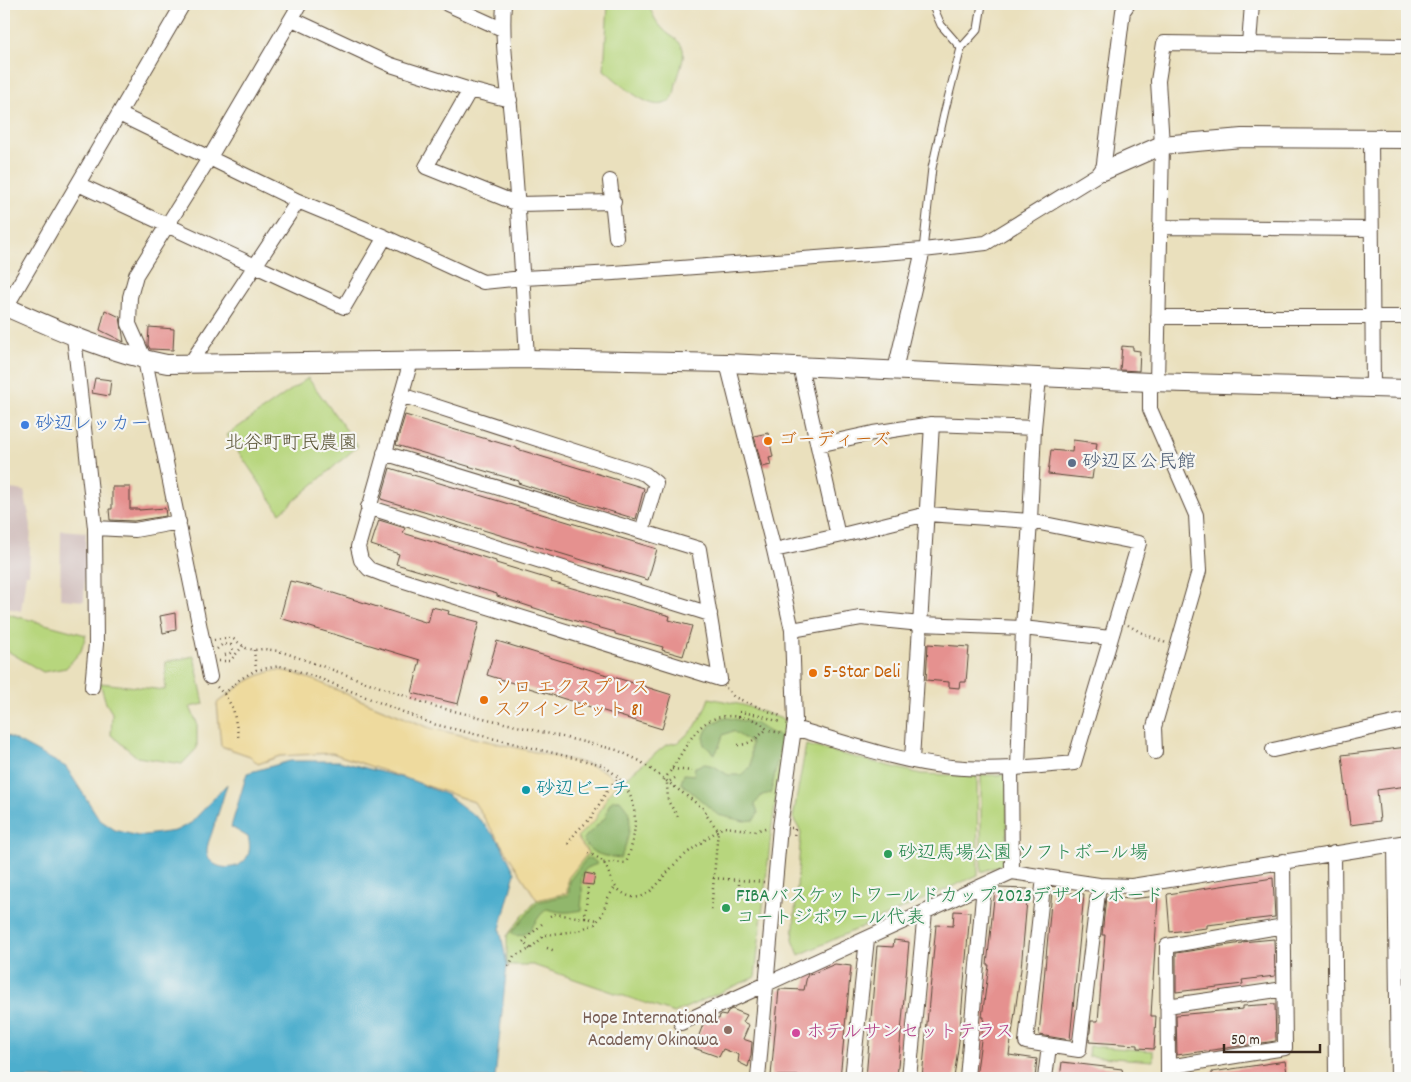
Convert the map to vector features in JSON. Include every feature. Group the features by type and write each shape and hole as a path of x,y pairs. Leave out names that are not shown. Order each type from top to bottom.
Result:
{"street":[{"path":"183,4 6,307 74,336 145,360 167,364 527,359 727,362 1039,378 1407,389"},
{"path":"210,677 145,360 129,324 130,297 136,275 210,157 300,4"},
{"path":"446,4 502,29"},
{"path":"504,4 502,29 510,100 524,278 527,359"},
{"path":"1103,172 1123,10 1128,4"},
{"path":"1249,44 1252,4"},
{"path":"292,20 391,65 470,90 510,100"},
{"path":"1155,752 1154,726 1199,571 1196,515 1150,409 1158,317 1162,145 1158,81 1164,43 1407,46"},
{"path":"470,90 426,167 518,204 614,202"},
{"path":"119,114 298,201 385,237 483,282 923,250 986,243 1103,172 1162,145 1242,138 1407,139"},
{"path":"1371,139 1372,388"},
{"path":"610,182 614,202 616,237"},
{"path":"78,184 344,307 385,237"},
{"path":"190,364 298,201"},
{"path":"1160,228 1372,229"},
{"path":"895,370 923,250"},
{"path":"1158,317 1407,317"},
{"path":"74,336 94,528 96,644 92,687"},
{"path":"384,452 700,549 720,679 369,569 361,560 358,547 368,507 384,452 412,361"},
{"path":"727,362 792,630 791,728 780,827 758,1078"},
{"path":"800,366 838,536"},
{"path":"1012,872 1014,768 1034,428 1039,378"},
{"path":"401,396 645,474 656,483 642,531"},
{"path":"818,445 873,433 932,424 1034,428"},
{"path":"912,760 932,424"},
{"path":"368,507 710,614"},
{"path":"774,550 928,514 1030,521 1139,543 1074,763 1014,768 951,767 912,760 791,728"},
{"path":"94,528 135,530 179,522"},
{"path":"792,630 861,618 921,624 1022,628 1110,638"},
{"path":"1273,750 1407,720"},
{"path":"681,1023 1012,872 1099,885 1132,886 1401,843 1398,1078"},
{"path":"1334,853 1336,1078"},
{"path":"1283,861 1284,926 1284,989 1285,1048 1168,1073 1167,946 1284,926"},
{"path":"1044,877 1026,1042 1049,1046 1079,1050 1099,885"},
{"path":"967,1078 984,885"},
{"path":"909,1078 925,912"},
{"path":"852,1078 867,939"},
{"path":"1167,1006 1284,989"},
{"path":"1044,1078 1049,1046"}],"lane":[{"path":"932,4 940,25 961,48"},
{"path":"923,250 932,168 961,48 978,29 982,4"}],"path":[{"path":"1115,623 1123,622 1164,643 1178,646"},
{"path":"203,642 232,638 254,650 279,651 433,706 617,750 640,761 704,809 718,830 711,912"},
{"path":"215,655 220,646 224,644 231,645 233,650 225,655"},
{"path":"217,659 221,662 230,661 244,646"},
{"path":"254,650 256,670"},
{"path":"224,694 239,680 256,670 280,666 433,724 599,764 609,769 625,785 630,794 636,820 626,864 604,863"},
{"path":"210,677 215,686 230,701 236,717 239,740"},
{"path":"720,679 734,697 746,701 791,728"},
{"path":"739,717 739,712 751,713 778,721 791,728"},
{"path":"664,780 698,728 710,720 722,716 739,717 760,722 768,729"},
{"path":"738,745 744,745 768,729 791,728"},
{"path":"672,769 692,771"},
{"path":"568,844 576,832 591,818 610,786 619,778"},
{"path":"668,783 675,778"},
{"path":"668,783 668,801 680,820"},
{"path":"588,852 604,863 615,886 625,895 637,898 655,888 674,864 724,827 756,831 769,827 795,828 794,837"},
{"path":"713,878 775,883"},
{"path":"739,885 740,880"},
{"path":"585,918 588,885"},
{"path":"509,966 514,956 530,949 544,935 576,931 595,924 615,886"},
{"path":"550,916 554,914 598,920"},
{"path":"530,949 523,942 543,923"},
{"path":"547,948 556,951"}],"shaded area":[{"path":"4,488 24,491 31,525 29,574 26,574 21,611 4,607"},
{"path":"61,530 86,532 84,601 60,599"}],"green space":[{"path":"608,4 649,4 659,24 682,46 683,57 674,93 672,98 665,104 647,102 627,89 604,70"},
{"name":"北谷町町民農園","path":"308,378 358,446 280,513 227,435"},
{"path":"4,613 86,635 81,651 66,668 43,672 4,649"},
{"path":"194,656 204,704 190,707 197,723 197,748 182,764 137,757 111,735 112,713 106,703 100,683 165,690 166,662"},
{"path":"709,698 743,705 788,721 772,826 755,977 674,1013 533,965 507,965 507,936 537,900 567,893 568,878 588,853 577,837 601,809 608,795 618,784 666,745 679,742 695,727"},
{"path":"728,718 755,723 769,732 782,737 771,793 762,795 755,804 758,813 754,820 744,821 718,815 681,783 684,774 694,775 695,767 705,764 714,766 728,775 741,775 751,766 751,743 733,731 723,735 715,754 704,745 705,734 710,726 713,723"},
{"name":"砂辺馬場公園 ソフトボール場","path":"806,745 921,774 977,776 978,875 799,955 793,940 801,832 793,818"},
{"path":"981,775 1007,775 1007,863 981,872"},
{"path":"613,800 620,800 628,810 630,818 628,836 620,858 593,852 583,839 605,818 609,805"},
{"path":"587,858 592,859 598,864 586,869 582,875 581,910 564,912 548,909 539,916 525,934 520,936 513,935 512,932 538,902 569,895 570,880"},
{"path":"1089,1046 1153,1051 1153,1061 1088,1056"}],"sand":[{"name":"砂辺ビーチ","path":"278,670 291,672 319,682 430,728 579,762 610,775 618,784 608,795 595,820 577,837 588,853 568,878 567,893 537,900 474,802 332,753 280,756 258,764 250,756 221,746 217,703 253,678"}],"water":[{"path":"4,734 66,767 100,820 115,830 138,836 175,831 191,823 227,784 208,843 207,852 210,860 216,865 224,867 240,864 247,858 249,849 248,837 231,827 247,773 290,761 339,761 411,780 447,795 479,819 499,841 515,873 500,929 507,965 495,1078 4,1078"}],"building":[{"path":"105,310 120,317 124,342 100,330"},
{"path":"149,327 174,329 173,350 150,349 148,345"},
{"path":"1122,346 1133,347 1133,350 1140,351 1139,371 1120,370"},
{"path":"95,378 111,380 109,396 92,393"},
{"path":"405,415 644,488 636,519 518,483 519,481 396,445"},
{"path":"768,433 773,457 769,458 771,465 762,467 754,436"},
{"name":"砂辺区公民館","path":"1073,440 1097,443 1092,479 1048,474 1051,450 1072,452"},
{"path":"390,468 657,549 648,580 381,499"},
{"path":"112,487 130,487 130,509 165,508 166,516 134,521 110,520 109,509 112,509"},
{"path":"379,520 405,528 403,533 496,561 496,563 552,580 551,582 670,616 669,620 692,626 683,656 662,650 663,647 547,613 497,596 497,594 396,564 399,554 371,545"},
{"path":"290,581 428,623 432,607 449,611 448,614 479,622 458,704 412,693 420,660 280,618"},
{"path":"175,613 176,630 163,633 160,616"},
{"path":"497,641 672,695 662,729 487,675"},
{"path":"928,644 969,647 966,682 960,682 959,688 949,687 949,682 926,680"},
{"path":"1407,747 1407,786 1377,790 1380,821 1350,825 1342,755"},
{"path":"585,873 595,875 593,885 583,884"},
{"path":"1273,878 1275,917 1207,925 1207,928 1170,932 1168,894"},
{"path":"995,889 1028,889 1021,969 1009,1055 1037,1059 1035,1078 976,1078 984,1017 982,1017 989,965 987,965"},
{"path":"1052,891 1084,894 1070,1040 1039,1035"},
{"path":"1158,896 1151,1016 1156,1016 1154,1049 1138,1048 1138,1045 1089,1042 1091,1021 1098,1021 1105,935 1102,935 1106,897 1131,899"},
{"path":"954,911 970,912 954,1078 922,1078 936,925 953,926"},
{"path":"1274,939 1275,976 1242,980 1243,984 1176,992 1176,953 1242,942"},
{"path":"894,940 909,942 897,1078 866,1078 877,946 893,947"},
{"path":"835,964 851,966 840,1078 824,1078 824,1076 771,1076 779,989 804,990 807,976"},
{"path":"1275,1004 1276,1041 1177,1055 1176,1015 1243,1009 1243,1006"},
{"path":"732,1009 747,1015 743,1022 749,1025 743,1039 752,1042 748,1067 738,1062 739,1055 723,1049 719,1057 694,1048 704,1022 706,1021 709,1024 712,1018 719,1019 720,1015 726,1016 728,1011"},
{"path":"1285,1061 1288,1078 1212,1078 1212,1072"},
{"path":"1062,1062 1122,1069 1124,1078 1060,1078"}],"place":[{"name":"砂辺レッカー","path":"25,425"},
{"name":"ゴーディーズ","path":"768,441"},
{"name":"砂辺区公民館","path":"1072,463"},
{"name":"5-Star Deli","path":"813,673"},
{"name":"ソロ エクスプレス スクインビット 81","path":"484,700"},
{"name":"砂辺ビーチ","path":"526,790"},
{"name":"砂辺馬場公園 ソフトボール場","path":"888,854"},
{"name":"FIBAバスケットワールドカップ2023デザインボード コートジボワール代表","path":"726,908"},
{"name":"Hope International Academy Okinawa","path":"728,1030"},
{"name":"ホテルサンセットテラス","path":"796,1033"}]}
